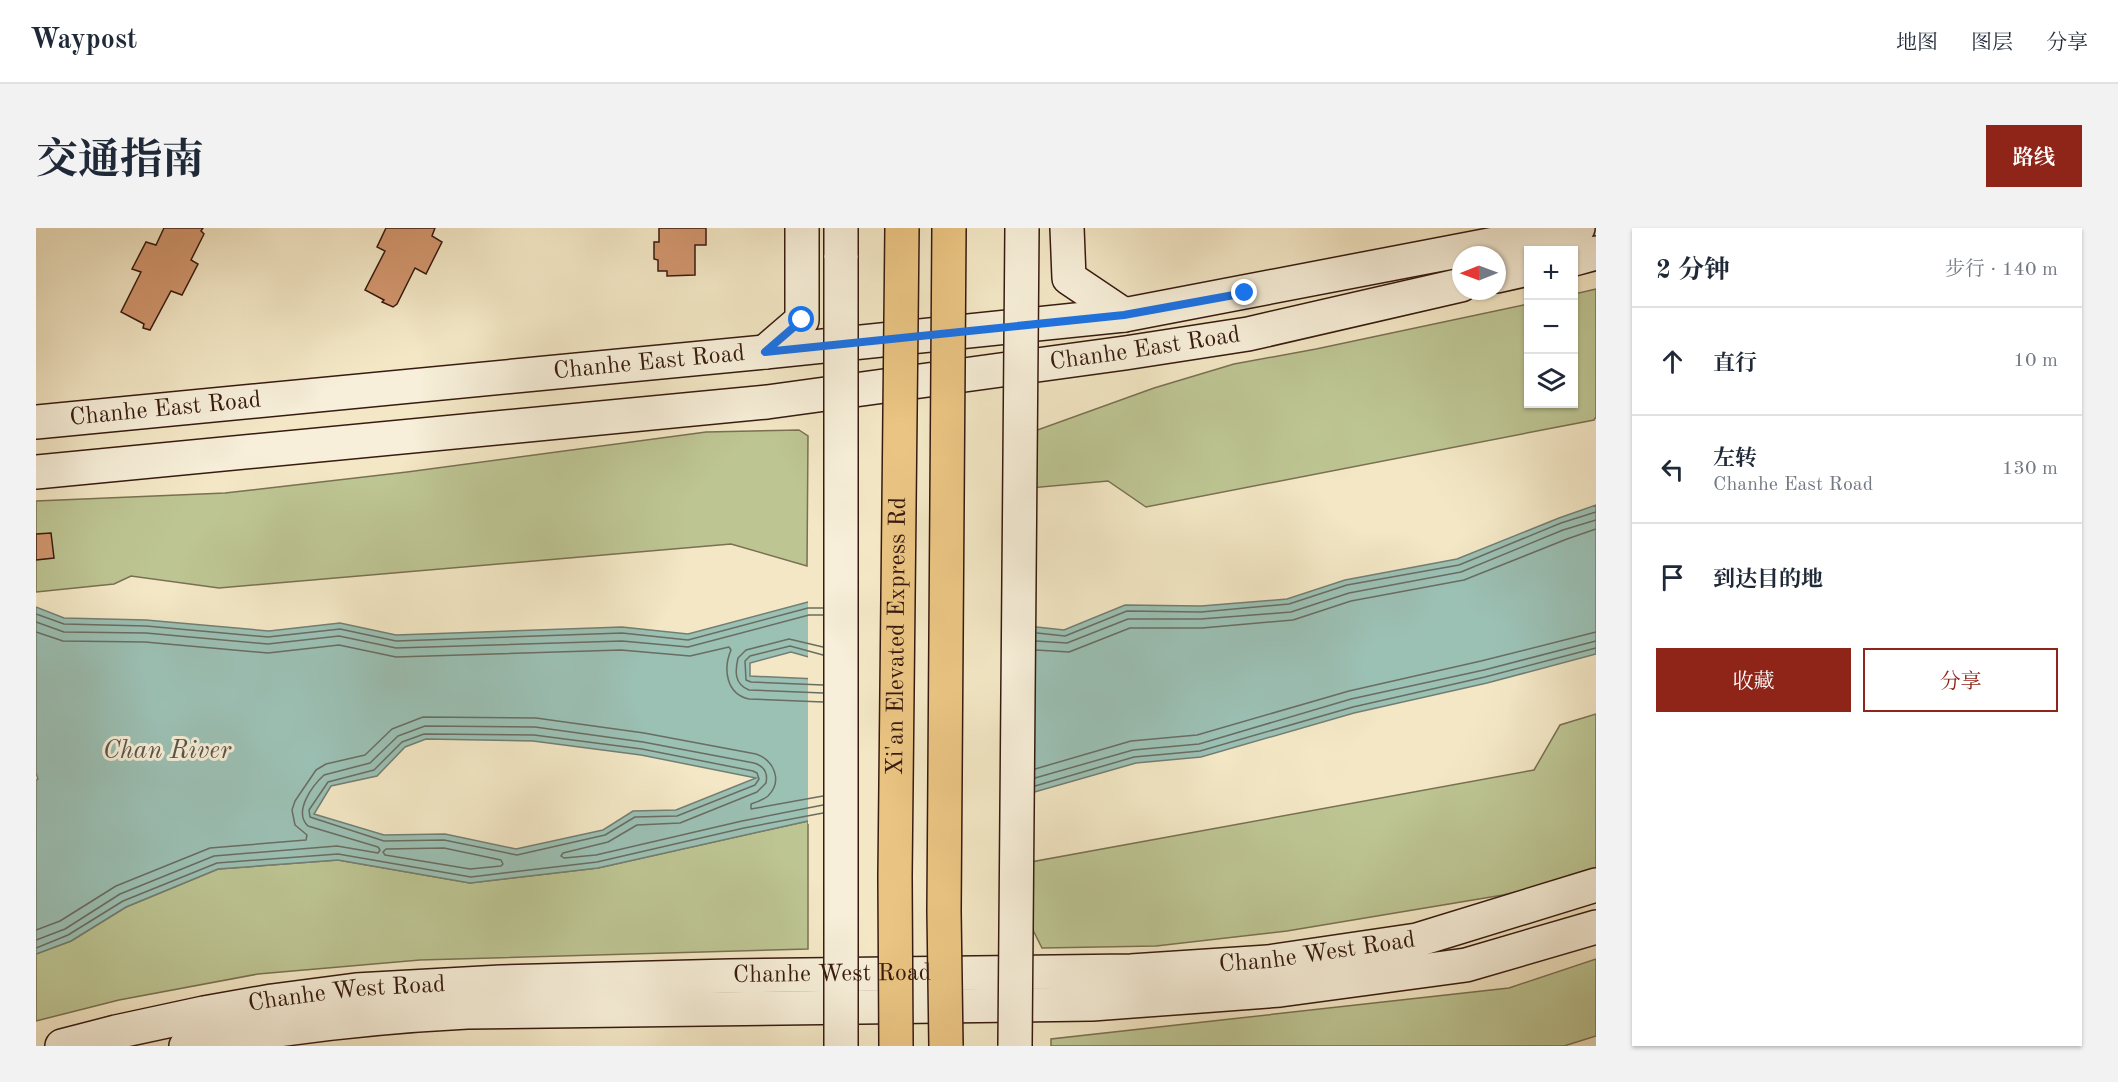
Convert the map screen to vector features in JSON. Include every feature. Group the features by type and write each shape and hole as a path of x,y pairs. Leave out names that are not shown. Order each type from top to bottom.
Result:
{"highway":[{"name":"Xi'an Elevated Express Rd","path":"896,1046 895,877 902,228"},
{"name":"Xi'an Elevated Express Rd","path":"946,1046 944,910 949,228"},
{"path":"883,1046 895,877"},
{"path":"944,910 962,1046"}],"main road":[{"path":"765,352 802,320 802,228"},
{"path":"1015,1046 1022,228"},
{"path":"1067,228 1069,278 1124,315"},
{"name":"Chanhe East Road","path":"36,422 1124,315 1578,228"},
{"path":"841,243 841,1046"},
{"path":"1578,257 1596,253"},
{"path":"1506,274 1524,270"},
{"name":"Chanhe East Road","path":"36,472 779,400 1248,334 1452,287"},
{"name":"Chanhe West Road","path":"62,1046 204,1013 356,990 501,982 1131,971 1268,962 1417,940 1596,885"},
{"name":"Chanhe West Road","path":"186,1046 302,1026 381,1017 456,1013 1092,1004 1280,990 1466,965 1596,927"}],"green space":[{"path":"1596,289 1596,417 1594,420 1146,507 1108,481 1030,488 1029,433 1154,388 1234,364 1524,305 1524,408 1578,408 1578,293"},
{"path":"799,430 808,436 807,566 731,544 219,588 131,576 114,584 36,592 36,501 225,493 407,472 706,432"},
{"path":"1596,714 1596,873 1503,895 1287,931 1156,946 1042,948 1031,926 1031,862 1534,770 1560,725"},
{"path":"808,821 808,949 420,960 258,974 119,1000 36,1021 36,954 71,941 126,907 218,869 338,860 470,883 598,868"},
{"path":"1596,959 1596,1036 1564,1046 1051,1046 1051,1039 1509,988"}],"water":[{"name":"Chan River","path":"1596,505 1596,654 1487,683 1354,713 1201,757 1136,763 1031,793 856,813 808,821 598,868 470,883 338,860 218,869 126,907 71,941 36,954 36,780 38,779 36,773 36,607 64,618 146,620 269,631 340,623 396,635 622,627 688,634 808,602 1064,630 1125,605 1201,606 1287,599 1345,580 1457,559","holes":["791,652 862,672 861,681 750,676 750,663","426,739 533,741 641,755 756,778 676,810 633,811 603,830 516,849 445,834 384,835 314,814 331,786 377,776 405,747"]}],"pier":[{"path":"882,598 944,607 1030,624 1031,796 985,808 869,819 856,817 808,824 808,676 859,678 859,674 808,660 808,599"}],"building":[{"path":"164,228 203,228 201,231 204,234 191,260 198,264 182,295 171,291 150,330 143,328 144,324 121,312 141,272 132,269 146,242 156,245"},
{"path":"386,228 435,228 432,236 442,242 426,274 415,268 397,304 393,307 365,290 385,251 377,247"},
{"path":"659,228 706,228 706,245 695,245 695,275 667,276 667,271 658,271 658,260 654,259 654,242 659,242"},
{"path":"51,533 54,558 36,560 36,534"}],"route":[{"path":"802,320 765,352 1124,315 1245,293"}]}
